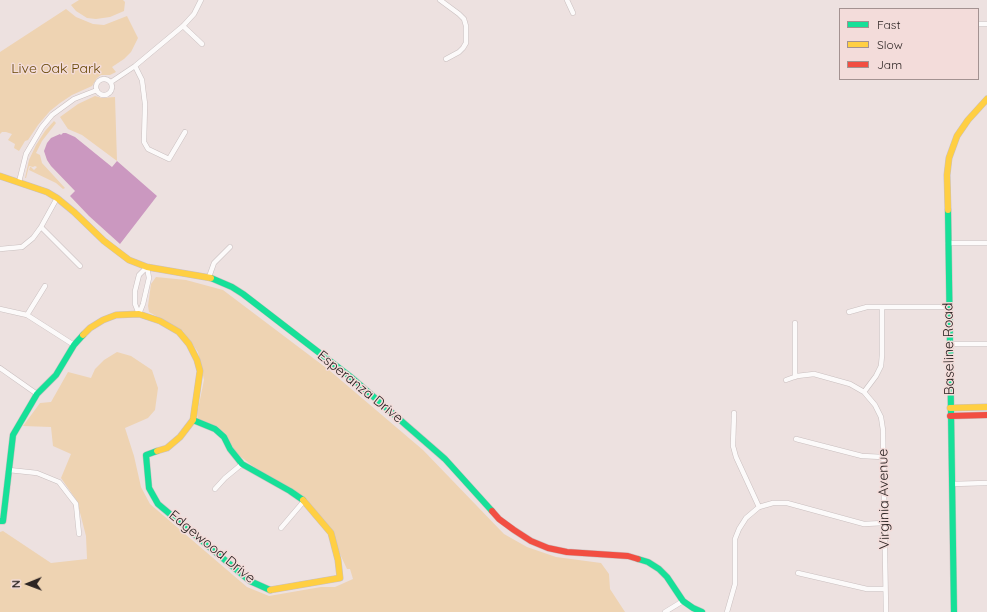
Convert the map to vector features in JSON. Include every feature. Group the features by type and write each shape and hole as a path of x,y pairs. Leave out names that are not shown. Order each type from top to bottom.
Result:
{"main road":[{"name":"Baseline Road","path":"954,612 947,175 952,147 960,130 987,99"},
{"name":"Esperanza Drive","path":"0,176 47,192 57,198 116,251 129,260 147,267 209,277 232,287 243,294 352,378 445,459 499,519 514,530 548,548 567,552 628,556 648,562 659,569 667,577 683,601 702,612"},
{"path":"2,521 13,435 37,394 56,375 74,345 90,328 103,320 116,315 139,314 160,321 178,332 189,344 197,360 200,371 193,420 215,429 224,437 230,449 242,464 290,491 304,501"},
{"path":"950,408 987,407"},
{"path":"950,416 987,415"},
{"name":"Edgewood Drive","path":"193,420 180,437 167,448 146,455 149,488 158,504 250,581 270,590 340,578 337,555 331,533 304,501"}],"street":[{"path":"111,82 134,66 183,26 194,14 201,0"},
{"path":"440,0 460,14 464,19 466,26 466,43 463,48 459,52 446,58"},
{"path":"567,0 573,13"},
{"path":"183,26 202,44"},
{"path":"134,66 142,80 145,104 144,142 148,149 169,159 185,132"},
{"path":"106,78 111,82 112,89 109,93 104,95 97,90 96,85 101,79 106,78"},
{"path":"19,182 26,154 42,127 52,115 74,99 97,90"},
{"path":"0,249 22,247 41,228 57,198"},
{"path":"41,228 80,266"},
{"path":"948,243 987,243"},
{"path":"209,277 214,263 230,247"},
{"path":"139,314 149,278 147,267"},
{"path":"139,314 135,304 135,295 140,275 147,267"},
{"path":"27,315 45,286"},
{"path":"135,295 138,298 145,295"},
{"path":"849,312 867,308 882,307 949,306"},
{"path":"786,380 814,374 850,384 864,392 876,376 881,366 882,307"},
{"path":"0,309 27,315 74,345"},
{"path":"795,323 795,377"},
{"path":"949,344 987,344"},
{"path":"0,368 37,394"},
{"name":"Virginia Avenue","path":"864,392 875,405 881,417 883,430 886,612"},
{"path":"734,413 733,446 736,457 759,507"},
{"path":"796,439 862,456 883,457"},
{"path":"215,489 225,478 242,464"},
{"path":"9,470 37,473 59,482 76,504 79,534"},
{"path":"952,484 987,483"},
{"path":"281,528 304,501"},
{"path":"727,612 735,584 735,539 739,528 746,518 759,507 773,503 787,503 864,524 884,523"},
{"path":"798,573 867,589 885,589"},
{"path":"665,612 683,601"}],"green space":[{"path":"79,0 123,0 125,2 124,11 110,17 96,19 87,18 76,11 71,5"},
{"name":"Live Oak Park","path":"66,9 76,17 93,24 104,25 127,16 138,38 131,52 112,67 116,72 110,75 101,75 92,86 72,95 50,111 28,140 25,141 19,151 14,148 15,144 8,140 12,134 2,132 0,134 0,52"},
{"path":"95,96 102,98 115,97 117,161 82,135 68,129 60,117 78,104"},
{"path":"54,121 56,123 42,141 36,153 40,155 42,163 65,188 63,189 56,183 29,170 31,167 34,170 37,167 35,166 29,166 25,178 29,160 36,145"},
{"path":"156,277 186,280 223,290 329,370 423,450 504,534 527,547 556,557 601,563 609,574 610,589 625,612 0,612 0,532 3,531 51,563 87,559 86,536 77,501 61,478 71,454 53,446 51,427 23,426 40,403 51,402 68,372 91,378 95,369 104,360 117,352 131,356 152,370 158,388 155,410 148,418 125,428 134,456 141,487 150,504 247,587 269,596 321,587 335,587 353,579 350,569 347,569 324,520 301,497 266,476 237,454 226,437 198,420 197,414 204,380 198,352 183,331 149,312 148,306 151,284"}],"shaded area":[{"path":"63,133 75,137 112,167 117,161 157,196 120,244 89,216 70,196 75,191 47,160 44,151 47,143 51,138"}],"traffic: fast":[{"path":"948,210 954,612"},
{"path":"211,278 232,287 243,294 352,378 445,459 492,511"},
{"path":"0,521 3,521 13,435 37,394 56,375 74,345 83,335"},
{"path":"193,420 215,429 224,437 230,449 242,464 303,500"},
{"path":"157,451 146,455 149,488 158,504 250,581 270,590"},
{"path":"638,559 648,562 659,569 667,577 683,601 702,612"}],"traffic: slow":[{"path":"948,210 947,175 949,158 957,136 968,120 987,99"},
{"path":"0,176 47,192 57,198 104,241 129,260 147,267 211,278"},
{"path":"83,335 90,328 103,320 116,315 139,314 160,321 179,332 189,344 197,360 200,371 193,420 180,437 167,448 157,451"},
{"path":"950,408 987,407"},
{"path":"270,590 340,578 338,560 331,533 303,500"}],"traffic: jam":[{"path":"950,416 987,415"},
{"path":"492,511 499,519 514,530 531,541 548,548 567,552 628,556 638,559"}]}
